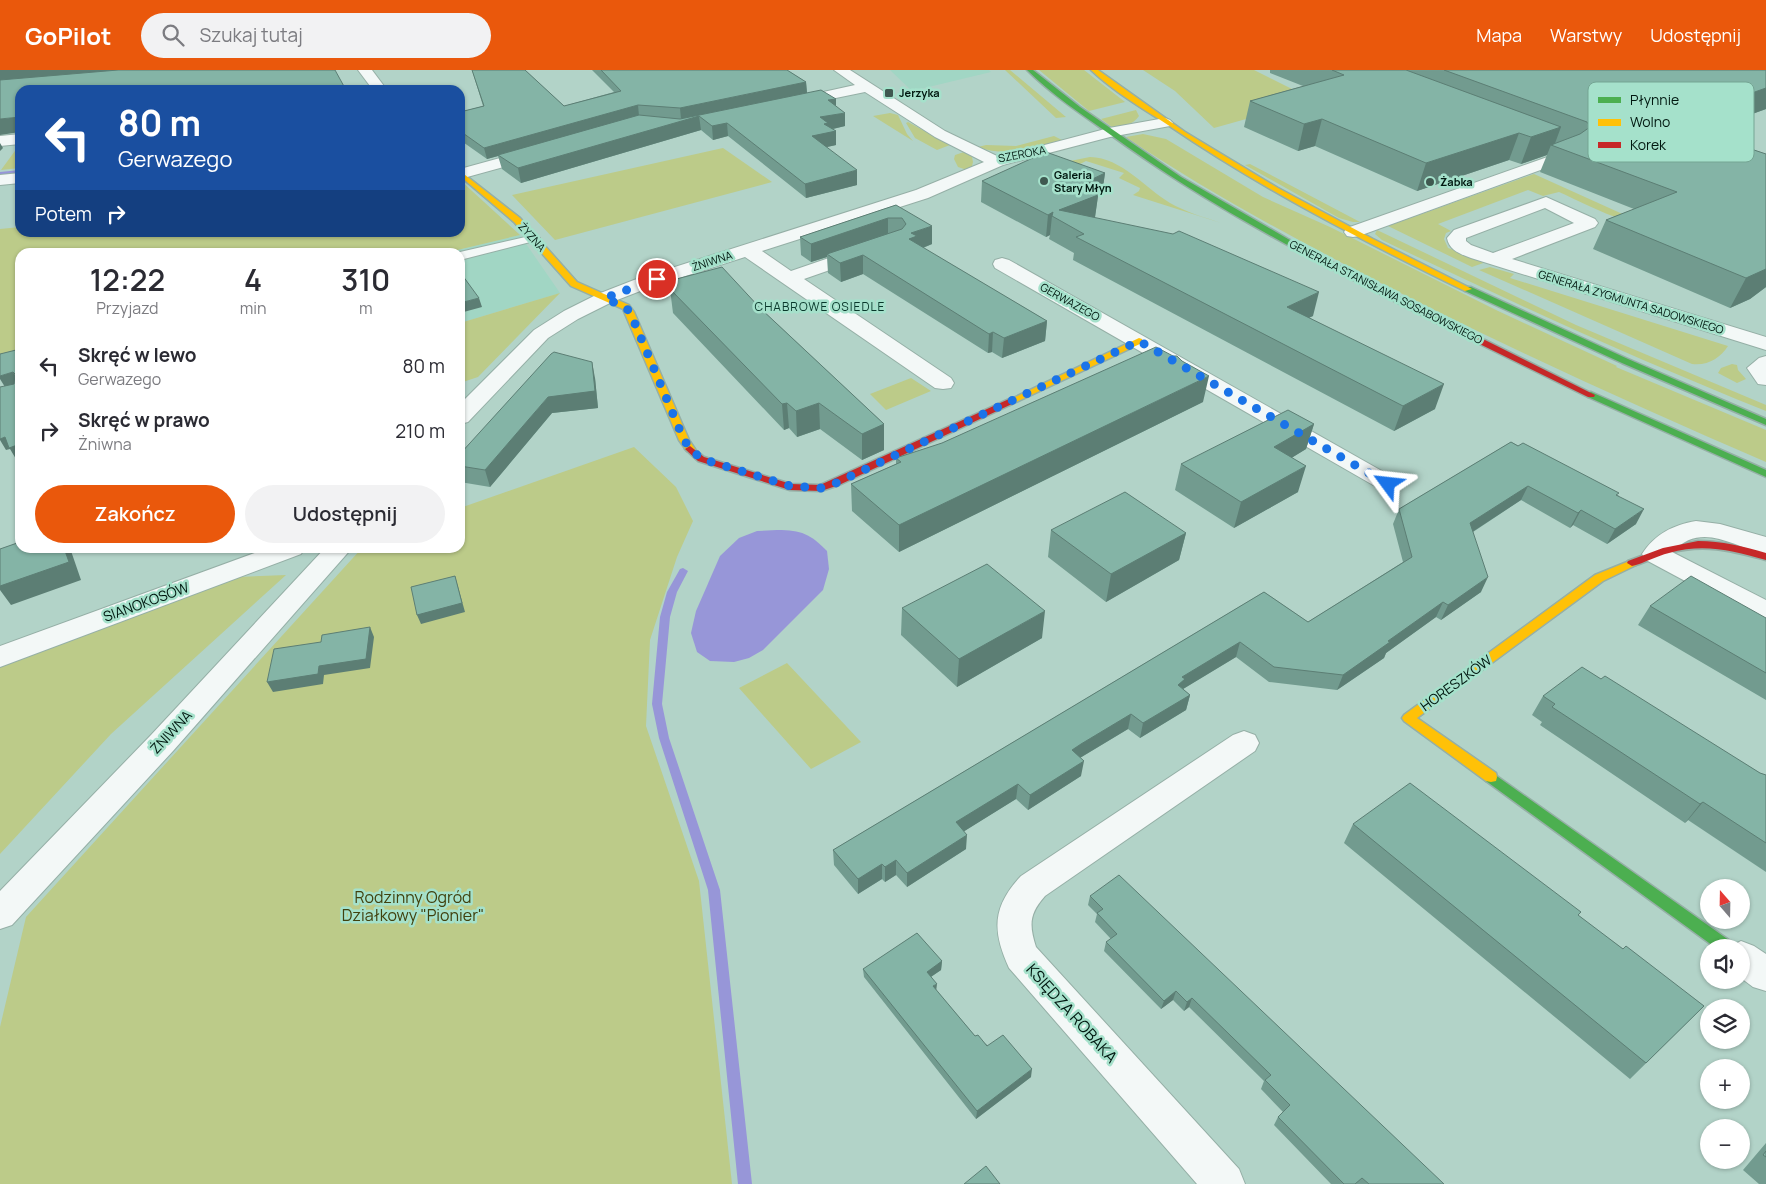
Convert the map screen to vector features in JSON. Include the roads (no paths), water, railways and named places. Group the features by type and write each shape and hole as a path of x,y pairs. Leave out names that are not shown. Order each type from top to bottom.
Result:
{"main road":[{"name":"GENERAŁA STANISŁAWA SOSABOWSKIEGO","path":"1030,70 1057,94 1109,133 1226,207 1402,302 1534,368 1766,474"},
{"path":"1094,70 1165,123 1255,178 1353,232 1558,331 1658,377 1766,422"},
{"name":"ŻYZNA","path":"465,177 517,220 574,284 605,298"},
{"path":"605,298 626,308 630,312 684,440 692,451 702,459 790,486 807,488 821,488 836,483 1139,341"},
{"path":"1655,554 1690,544 1709,542 1743,548 1766,557"},
{"name":"HORESZKÓW","path":"1655,554 1623,566 1599,578 1408,718 1715,939"}],"street":[{"path":"365,70 376,85"},
{"name":"SZEROKA","path":"841,70 940,134 997,162 1109,133 1165,123"},
{"path":"779,106 866,87"},
{"path":"0,141 15,140"},
{"path":"1353,232 1562,158 1569,153 1542,142"},
{"path":"465,173 556,147"},
{"name":"ŻNIWNA","path":"465,412 541,334 571,315 605,298 636,286 922,194 997,162"},
{"path":"0,180 15,178"},
{"name":"GENERAŁA ZYGMUNTA SADOWSKIEGO","path":"1495,260 1589,223 1546,202 1457,236 1457,243 1461,248 1495,260 1766,344"},
{"path":"789,278 876,248"},
{"path":"748,250 943,383"},
{"name":"GERWAZEGO","path":"1002,264 1388,484"},
{"path":"1766,548 1716,531 1698,529 1676,534 1655,554 1766,612"},
{"name":"SIANOKOSÓW","path":"0,657 279,553"},
{"name":"ŻNIWNA","path":"0,914 162,743 334,553"},
{"name":"KSIĘDZA ROBAKA","path":"1224,1184 1022,957 1015,938 1014,916 1021,898 1033,886 1244,743"},
{"path":"1750,963 1766,974"}],"lane":[{"path":"465,255 534,238"}],"water":[{"path":"777,530 805,534 827,551 829,569 823,590 763,650 749,658 734,662 710,661 697,652 691,633 696,611 720,556 739,538 757,531"}],"waterway":[{"path":"0,174 15,172"},
{"path":"683,571 672,592 665,617 657,704 664,738 714,890 745,1184"}],"place":[{"name":"Jerzyka","path":"889,93"},
{"name":"Galeria Stary Młyn","path":"1044,181"},
{"name":"Żabka","path":"1430,182"}],"district":[{"name":"CHABROWE OSIEDLE","path":"820,307"}],"park label":[{"name":"Rodzinny Ogród Działkowy \"Pionier\"","path":"413,906"}]}
